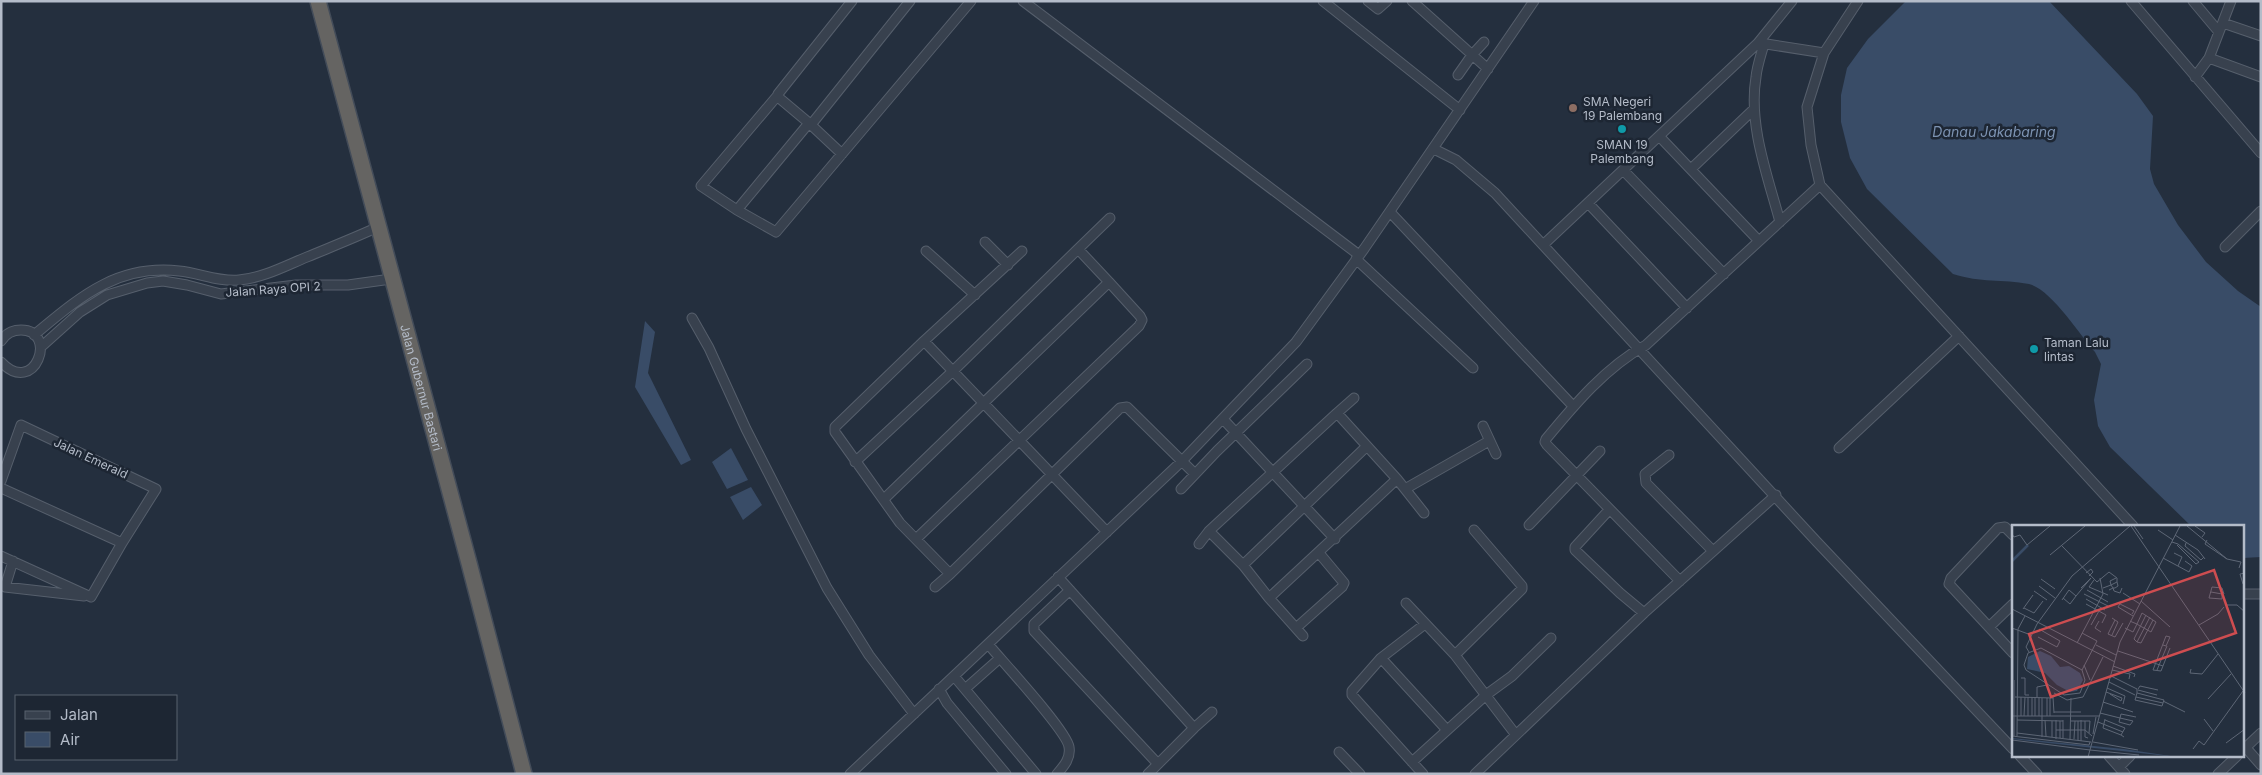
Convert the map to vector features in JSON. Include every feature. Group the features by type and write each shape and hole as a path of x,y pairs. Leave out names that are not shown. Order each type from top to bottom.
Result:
{"highway":[{"name":"Jalan Gubernur Bastari","path":"318,1 391,279 425,396 524,774"}],"street":[{"path":"852,1 778,96 702,186 737,210 776,232 971,1"},
{"path":"737,210 809,124 820,114 910,1"},
{"path":"1023,1 1358,257 1473,368"},
{"path":"1323,1 1460,110"},
{"path":"1368,1 1378,9 1387,1"},
{"path":"1412,1 1488,69"},
{"path":"1543,245 1658,136 1761,43 1792,1"},
{"path":"1858,1 1824,53 1807,107 1811,145 1820,185 2133,525"},
{"path":"2131,1 2259,150"},
{"path":"2193,1 2219,32"},
{"path":"2195,77 2209,58 2231,1"},
{"path":"850,774 939,688 1182,461 1300,336 1434,149 1530,3"},
{"path":"2223,23 2261,36"},
{"path":"1458,75 1484,42"},
{"path":"1761,43 1824,53"},
{"path":"1761,43 1755,78 1754,109 1760,145 1780,222"},
{"path":"2209,58 2261,77"},
{"path":"2249,73 2261,86"},
{"path":"778,96 842,154"},
{"path":"1690,169 1754,109"},
{"path":"1658,136 1759,241"},
{"path":"1434,149 1456,160 1495,193 1776,495 1817,542 2012,748"},
{"path":"1623,170 1724,274"},
{"path":"1680,581 1545,442 1573,406 1629,354 1646,345 1820,185"},
{"path":"1588,203 1686,308"},
{"path":"2225,247 2261,210"},
{"path":"1390,212 1573,406"},
{"path":"856,462 953,371 1110,218"},
{"name":"Jalan Raya OPI 2","path":"34,335 81,296 122,276 159,269 181,271 223,281 241,280 268,274 378,228"},
{"path":"985,242 1008,265"},
{"path":"916,539 1139,326 1142,320 1140,316 1078,249"},
{"path":"926,251 975,295"},
{"path":"950,574 900,523 835,432 835,427 924,341 1022,252"},
{"name":"Jalan Raya OPI 2","path":"1,362 8,369 16,372 26,371 35,366 40,358 41,347 80,312 107,295 146,283 164,281 221,294 296,285 348,285 391,279"},
{"path":"884,499 1109,282"},
{"path":"692,318 709,348 750,437 827,588 869,655 914,714"},
{"path":"1,341 5,335 14,330 25,330 34,335 41,347"},
{"path":"1839,448 1959,336"},
{"path":"924,341 1107,532"},
{"path":"1181,489 1217,451 1237,434 1307,364"},
{"path":"1199,544 1209,531 1354,398"},
{"path":"936,587 1124,406 1194,474"},
{"path":"1337,413 1397,479 1424,513"},
{"path":"1223,419 1334,539"},
{"name":"Jalan Emerald","path":"1,480 21,425 156,489 122,542 91,597"},
{"path":"1483,426 1496,454"},
{"path":"1205,438 1217,451"},
{"path":"1405,490 1489,441"},
{"path":"1243,565 1367,446"},
{"path":"1529,525 1600,451"},
{"path":"1669,455 1646,474 1646,483 1713,551"},
{"path":"1268,598 1320,553 1397,479"},
{"path":"1,488 122,542"},
{"path":"1475,774 1644,613 1776,495"},
{"path":"1609,510 1575,547 1575,550 1644,613"},
{"path":"2012,534 2004,527 1998,528 1949,581 1950,587 2012,652"},
{"path":"1455,655 1522,589 1522,586 1474,530"},
{"path":"1209,531 1243,565 1268,598 1303,636"},
{"path":"1296,628 1342,587 1344,583 1320,553"},
{"path":"1,556 91,597"},
{"path":"13,561 5,587 91,597"},
{"path":"1058,577 1194,728"},
{"path":"1070,590 1034,624 1034,631 1158,764"},
{"path":"2244,594 2261,594"},
{"path":"1406,603 1455,655 1516,735"},
{"path":"1989,627 2012,605"},
{"path":"1423,774 1352,695 1353,688 1380,658 1425,624"},
{"path":"1412,762 1486,695 1512,676 1551,638"},
{"path":"988,644 1058,726 1069,745 1068,760 1057,774"},
{"path":"965,689 1000,658"},
{"path":"1380,658 1447,730"},
{"path":"954,676 1036,774"},
{"path":"939,688 947,704 1006,774"},
{"path":"1148,774 1212,712"},
{"path":"2261,733 2244,749 2261,765"},
{"path":"1339,752 1360,774"},
{"path":"2022,758 2037,774"},
{"path":"2111,758 2122,770 2129,758"},
{"path":"2218,774 2235,758"},
{"path":"1483,766 1490,774"}],"water":[{"name":"Danau Jakabaring","path":"1906,1 2049,1 2137,94 2153,116 2150,169 2154,184 2178,225 2206,262 2238,291 2261,307 2261,557 2244,558 2244,525 2190,525 2110,447 2098,426 2094,400 2101,364 2095,352 2056,303 2038,288 2029,284 1973,279 1953,274 1867,189 1850,158 1841,122 1841,95 1847,68 1868,39"},
{"path":"645,321 655,332 648,373 691,460 681,465 635,387"},
{"path":"731,448 748,480 727,489 712,462"},
{"path":"751,487 762,505 743,520 730,497"}],"place":[{"name":"SMA Negeri 19 Palembang","path":"1573,108"},
{"name":"SMAN 19 Palembang","path":"1622,129"},
{"name":"Taman Lalu lintas","path":"2034,349"}]}
